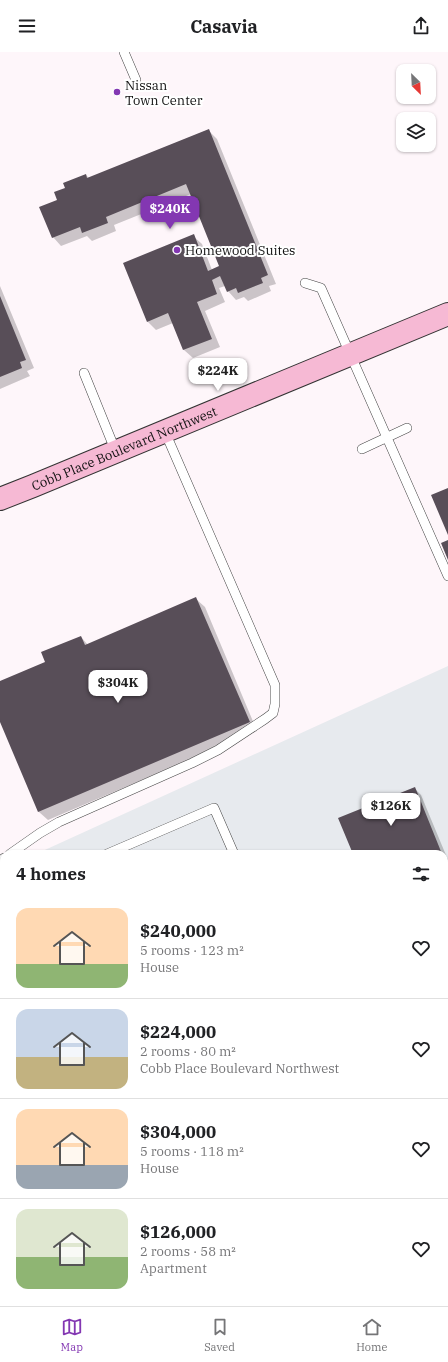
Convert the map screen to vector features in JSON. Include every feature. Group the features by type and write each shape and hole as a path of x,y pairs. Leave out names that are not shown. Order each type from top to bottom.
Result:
{"street":[{"name":"Cobb Place Boulevard Northwest","path":"0,498 165,432 448,314"}],"lane":[{"path":"124,52 136,80"},
{"path":"305,283 322,288 448,576"},
{"path":"84,373 116,452"},
{"path":"362,448 407,428"},
{"path":"16,850 59,822 218,750 265,720 273,713 276,704 275,685 165,432"},
{"path":"116,850 214,808 232,850"}],"shaded area":[{"path":"448,666 448,850 45,850"}],"building":[{"name":"Homewood Suites","path":"209,129 268,275 261,278 263,283 238,293 236,288 227,292 220,276 212,280 217,294 197,302 212,339 183,350 168,313 147,322 123,263 194,234 208,271 219,266 186,184 106,217 108,223 82,233 80,227 52,238 39,207 57,200 54,192 65,188 63,183 86,174 87,178"},
{"path":"0,296 26,360 20,362 22,368 0,377"},
{"path":"448,488 448,535 431,495"},
{"path":"448,540 448,560 441,543"},
{"path":"196,597 250,722 38,812 0,722 0,681 45,662 41,652 81,636 85,645"},
{"path":"415,787 440,850 351,850 338,818"}],"place":[{"name":"Nissan Town Center","path":"117,92"},
{"name":"Homewood Suites","path":"177,250"}]}
